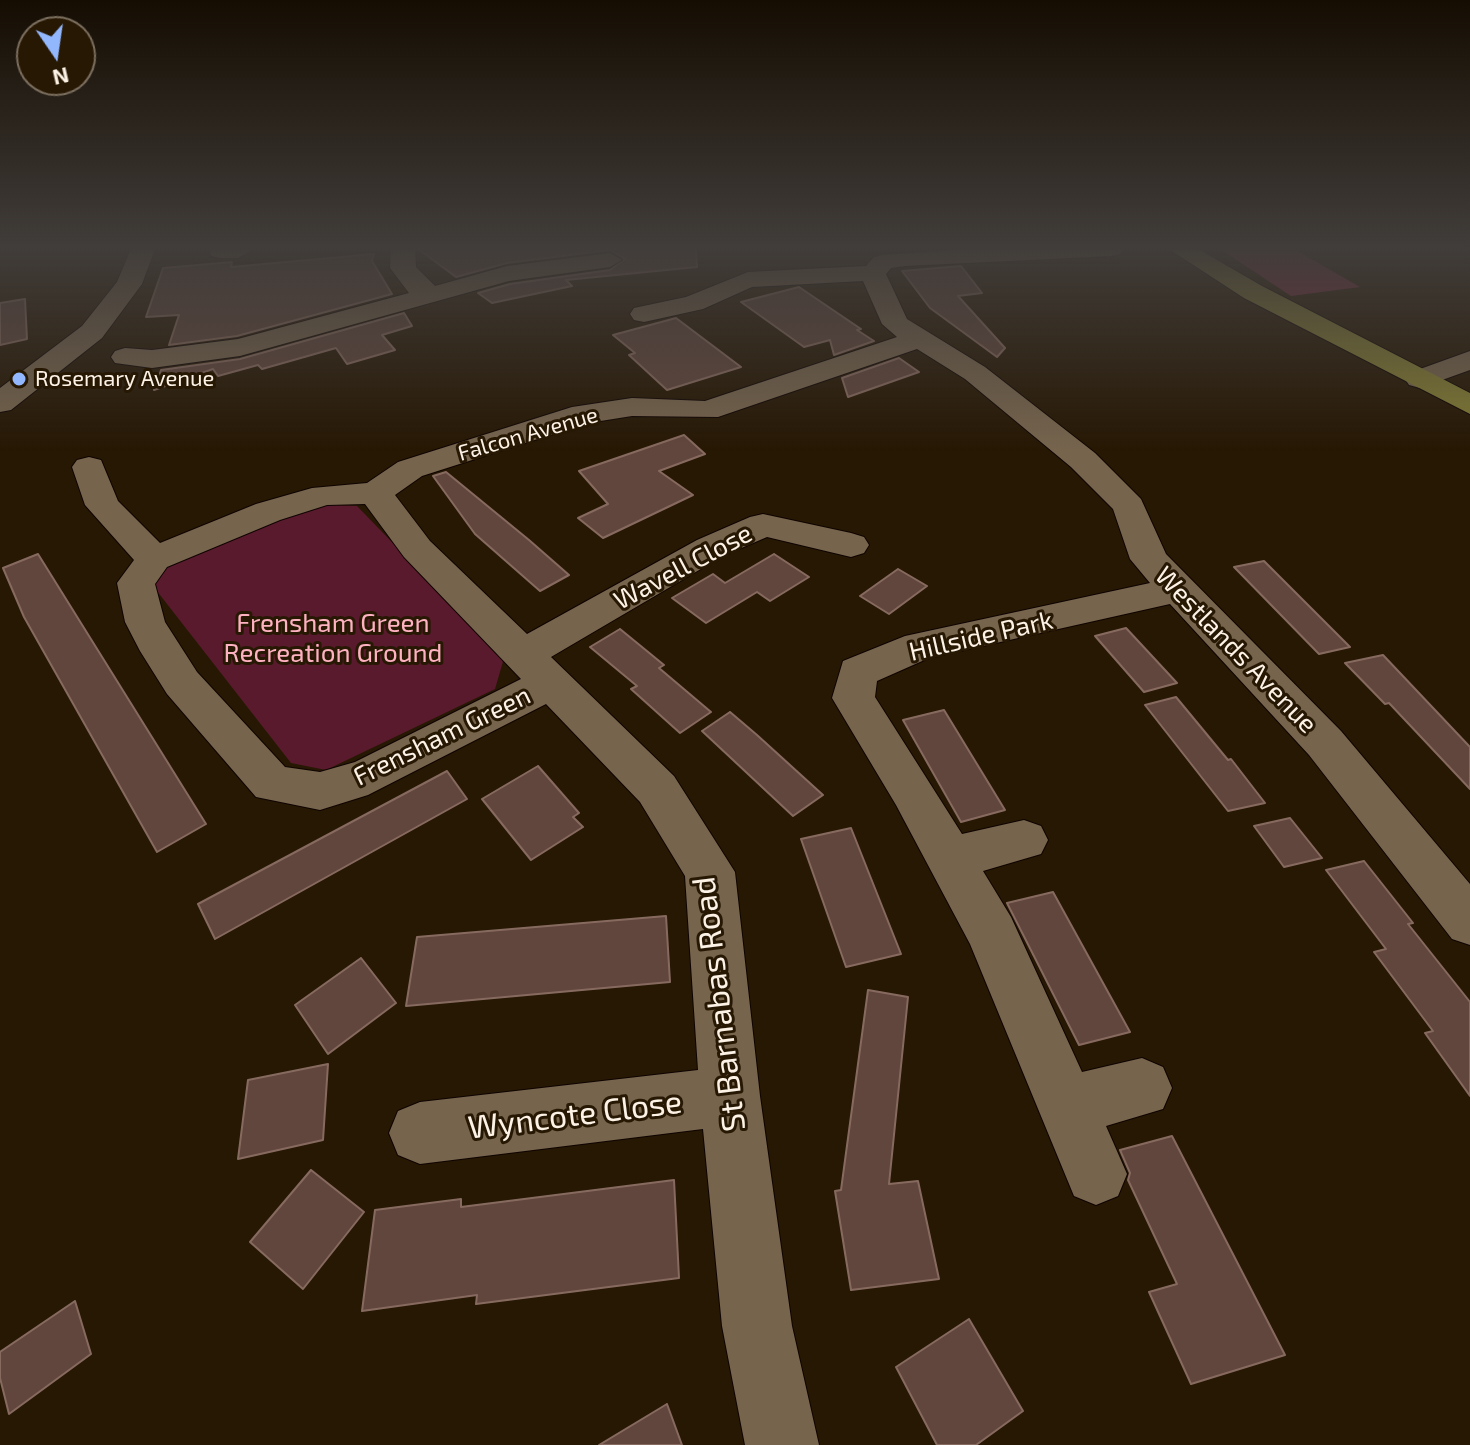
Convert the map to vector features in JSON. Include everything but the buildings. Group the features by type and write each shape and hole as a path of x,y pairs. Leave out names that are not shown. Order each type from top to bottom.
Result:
{"main road":[{"path":"1300,316 1470,405"}],"street":[{"path":"0,403 92,332 104,316"},
{"path":"138,331 118,363 240,347 350,316"},
{"name":"Westlands Avenue","path":"892,316 896,324 975,373 1083,460 1129,506 1149,559 1325,743 1470,922"},
{"name":"Falcon Avenue","path":"375,493 410,469 583,414 632,407 707,410 919,339"},
{"path":"1420,379 1470,360"},
{"path":"89,467 102,505 154,559 268,512 324,495 375,493"},
{"name":"St Barnabas Road","path":"375,493 417,549 657,789 710,872 730,1096 757,1326 782,1445"},
{"name":"Wavell Close","path":"538,668 710,548 763,525 851,545"},
{"name":"Frensham Green","path":"154,559 136,583 145,622 182,683 272,784 320,791 368,777 538,668"},
{"name":"Hillside Park","path":"1096,1174 992,934 913,792 853,698 858,672 919,646 1176,590"},
{"path":"950,858 1024,840"},
{"path":"1067,1105 1142,1088"},
{"name":"Wyncote Close","path":"420,1133 730,1096"}],"green space":[{"name":"Frensham Green Recreation Ground","path":"320,504 357,506 504,658 495,689 326,770 291,763 153,586 163,567"}],"place":[{"name":"Rosemary Avenue","path":"19,379"}]}
